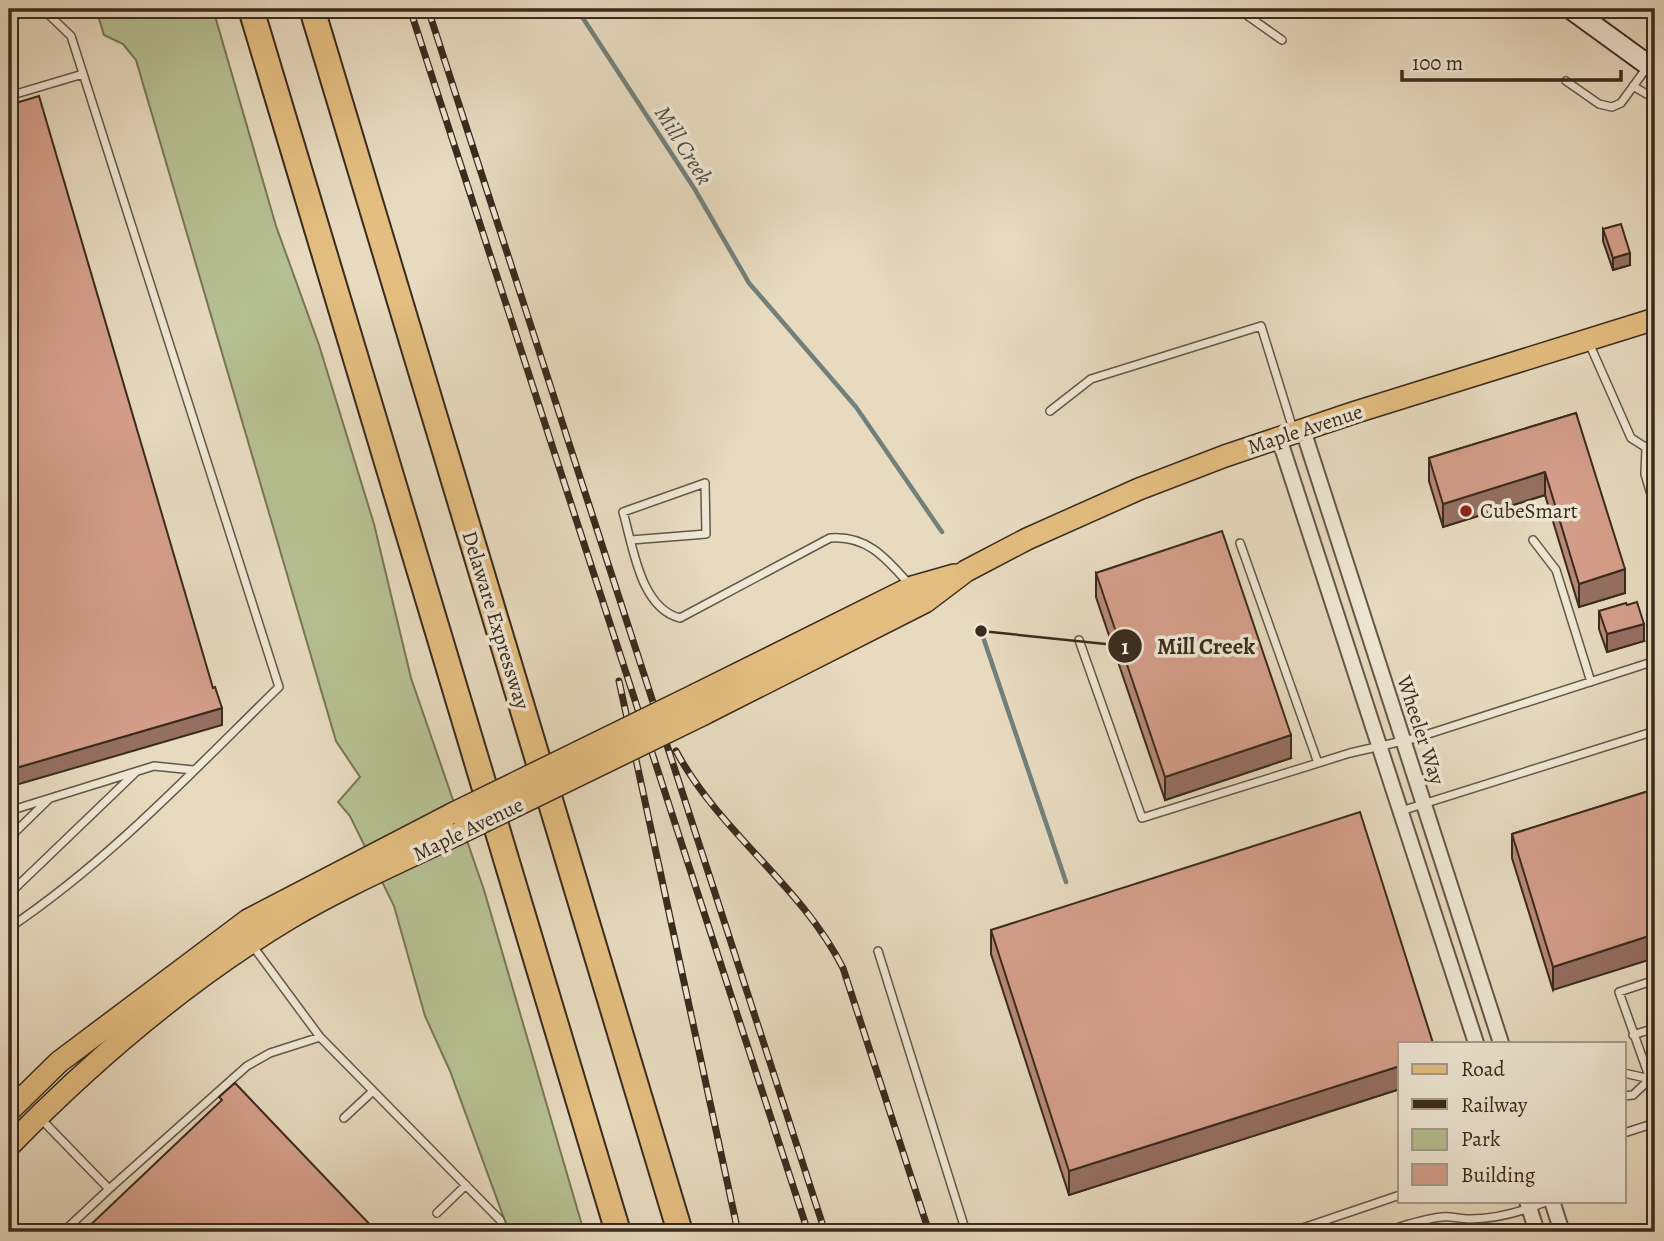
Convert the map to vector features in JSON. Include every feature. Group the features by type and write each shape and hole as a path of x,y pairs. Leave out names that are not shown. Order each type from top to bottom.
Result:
{"highway":[{"path":"251,9 618,1232"},
{"name":"Delaware Expressway","path":"312,9 680,1232"}],"main road":[{"path":"1571,9 1652,67"},
{"name":"Maple Avenue","path":"13,1098 248,920 454,813 925,602 966,571 1027,539 1139,489 1292,434 1655,319"},
{"name":"Maple Avenue","path":"9,1146 122,1037 251,943 335,894 458,834 912,587 966,571"}],"street":[{"name":"Wheeler Way","path":"1292,434 1403,739 1501,1042"},
{"name":"Wheeler Way","path":"1292,434 1379,745 1476,1042"},
{"path":"1550,1202 1557,1231"},
{"path":"1528,1205 1537,1232"}],"lane":[{"path":"1238,9 1282,40"},
{"path":"9,13 47,13 71,36 279,687 135,827 50,900 9,928"},
{"path":"1566,81 1599,104 1612,107 1621,103 1652,67"},
{"path":"9,96 83,74"},
{"path":"1633,86 1655,99"},
{"path":"1050,411 1091,379 1261,326 1292,434"},
{"path":"1588,339 1631,439 1646,448 1655,449"},
{"path":"1646,448 1645,474 1655,508"},
{"path":"631,540 706,534 705,483 623,512 631,540 653,601 665,615 680,618 830,538 849,537 871,545 912,587"},
{"path":"1533,540 1556,569 1591,682"},
{"path":"1240,543 1318,763"},
{"path":"1079,640 1142,818 1379,745 1416,738 1655,662"},
{"path":"1401,811 1655,731"},
{"path":"9,811 154,766 193,770"},
{"path":"9,894 138,771"},
{"path":"9,838 51,797"},
{"path":"251,943 320,1037 500,1220 505,1232"},
{"path":"878,951 966,1232"},
{"path":"1653,1078 1633,1035 1619,992 1655,980"},
{"path":"1633,1035 1655,1028"},
{"path":"63,1232 247,1066 270,1053 320,1037"},
{"path":"1626,1073 1653,1078"},
{"path":"1626,1096 1633,1095 1653,1078"},
{"path":"344,1118 373,1091"},
{"path":"38,1116 109,1189"},
{"path":"1626,1132 1655,1123"},
{"path":"437,1213 466,1185"},
{"path":"1291,1232 1398,1196"},
{"path":"1384,1232 1428,1219 1470,1219 1528,1205"}],"green space":[{"path":"96,9 213,9 276,226 319,345 374,524 411,678 484,890 584,1232 509,1232 450,1071 425,1016 394,906 350,816 338,802 360,777 336,741 136,60 123,44 104,35"}],"building":[{"path":"39,96 213,688 215,687 222,708 9,770 9,105"},
{"path":"1621,224 1630,253 1613,258 1603,229"},
{"name":"CubeSmart","path":"1576,413 1625,569 1579,584 1545,472 1443,504 1429,458"},
{"path":"1222,531 1291,735 1165,777 1096,573"},
{"path":"1637,602 1644,624 1607,634 1599,611"},
{"path":"1655,789 1655,934 1553,967 1512,834"},
{"path":"1360,812 1433,1042 1398,1042 1398,1067 1069,1171 991,930"},
{"path":"235,1083 377,1232 83,1232 222,1100 219,1097"}],"waterway":[{"name":"Mill Creek","path":"577,9 694,188 749,283 856,407 942,532"},
{"name":"Mill Creek","path":"981,631 1066,882"}],"railway":[{"path":"410,9 808,1232"},
{"path":"428,9 825,1232"},
{"path":"619,681 738,1232"},
{"path":"676,751 715,808 783,884 826,938 843,968 929,1232"}],"place":[{"name":"CubeSmart","path":"1466,511"},
{"name":"Mill Creek","path":"981,631"}]}
